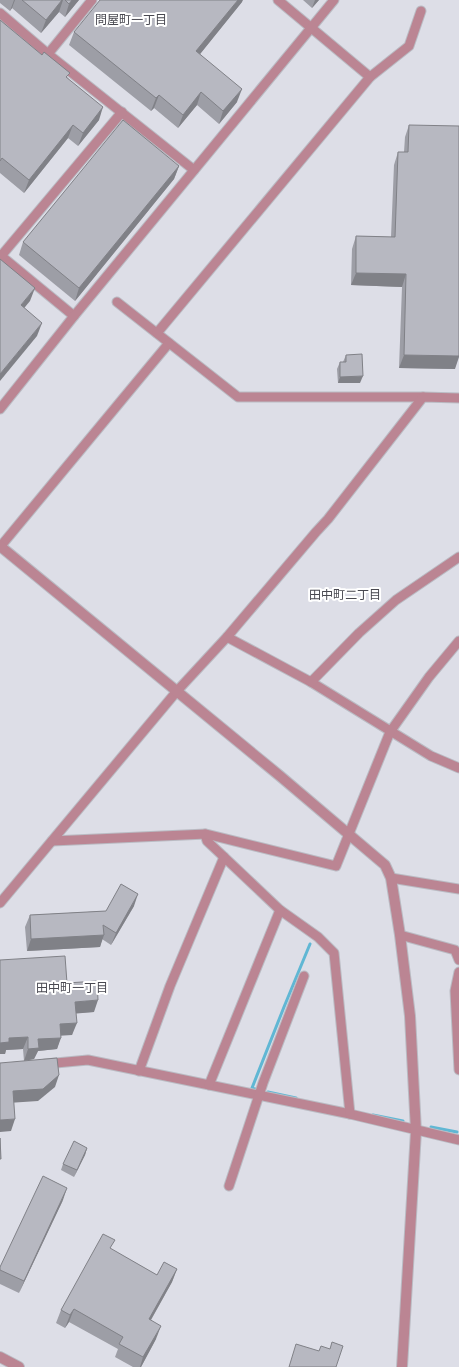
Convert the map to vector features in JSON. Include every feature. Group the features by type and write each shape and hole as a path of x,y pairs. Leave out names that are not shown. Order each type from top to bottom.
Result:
{"street":[{"path":"48,54 92,0"},
{"path":"278,0 370,77"},
{"path":"0,409 74,316 334,0"},
{"path":"157,333 370,77 409,46 421,11"},
{"path":"0,13 48,54 194,170"},
{"path":"74,316 0,255 122,112"},
{"path":"117,302 238,397 459,398"},
{"path":"169,343 0,547 177,691 385,864 391,878 410,1016 416,1131 402,1367"},
{"path":"0,903 177,691 227,637 328,519 423,397"},
{"path":"311,682 359,633 396,600 459,557"},
{"path":"227,637 311,682 431,756 459,768"},
{"path":"52,842 205,834 336,866 390,732 429,677 459,641"},
{"path":"205,834 207,841 280,910 318,937 334,953 350,1114"},
{"path":"139,1071 170,986 224,857"},
{"path":"391,878 459,889"},
{"path":"209,1085 280,910"},
{"path":"400,935 455,950 459,960"},
{"path":"229,1186 304,976"},
{"path":"459,976 455,991 459,1070"},
{"path":"37,1065 88,1060 350,1114 416,1131 459,1140"},
{"path":"0,1357 19,1367"}],"building":[{"path":"22,0 62,0 46,20"},
{"path":"65,0 72,0 69,4"},
{"path":"100,0 238,0 196,51 242,89 223,111 201,92 183,115 159,95 156,98 74,32"},
{"path":"0,20 42,55 44,52 70,73 66,77 103,107 83,133 73,125 29,180 2,158 0,161"},
{"path":"123,120 179,166 79,288 23,242"},
{"path":"409,125 459,126 459,356 404,355 406,274 356,273 356,236 395,237 398,152 408,152"},
{"path":"0,259 35,288 21,305 42,323 0,374"},
{"path":"362,354 363,376 340,377 340,362 346,362 346,355"},
{"path":"121,884 138,894 116,933 103,925 104,935 31,939 30,915 106,911"},
{"path":"65,956 67,983 97,981 98,1000 75,1002 77,1023 60,1024 61,1038 38,1039 39,1048 28,1049 28,1037 9,1038 9,1042 0,1043 0,960"},
{"path":"57,1058 59,1075 43,1089 13,1091 15,1119 0,1120 0,1063"},
{"path":"0,1138 1,1159 0,1159"},
{"path":"74,1141 87,1148 77,1170 63,1164"},
{"path":"43,1176 67,1188 24,1281 0,1270 0,1267"},
{"path":"103,1234 115,1240 110,1248 157,1275 164,1262 177,1269 149,1319 161,1326 143,1357 119,1344 123,1337 74,1309 70,1315 61,1310"},
{"path":"332,1342 343,1346 336,1367 289,1367 296,1344 319,1351 321,1346 330,1349"}],"waterway":[{"path":"258,1090 252,1088 310,944"},
{"path":"268,1092 296,1098"},
{"path":"373,1115 403,1121"},
{"path":"431,1127 457,1132"}],"district":[{"name":"問屋町一丁目","path":"131,20"},
{"name":"田中町二丁目","path":"345,595"},
{"name":"田中町一丁目","path":"72,988"}]}
